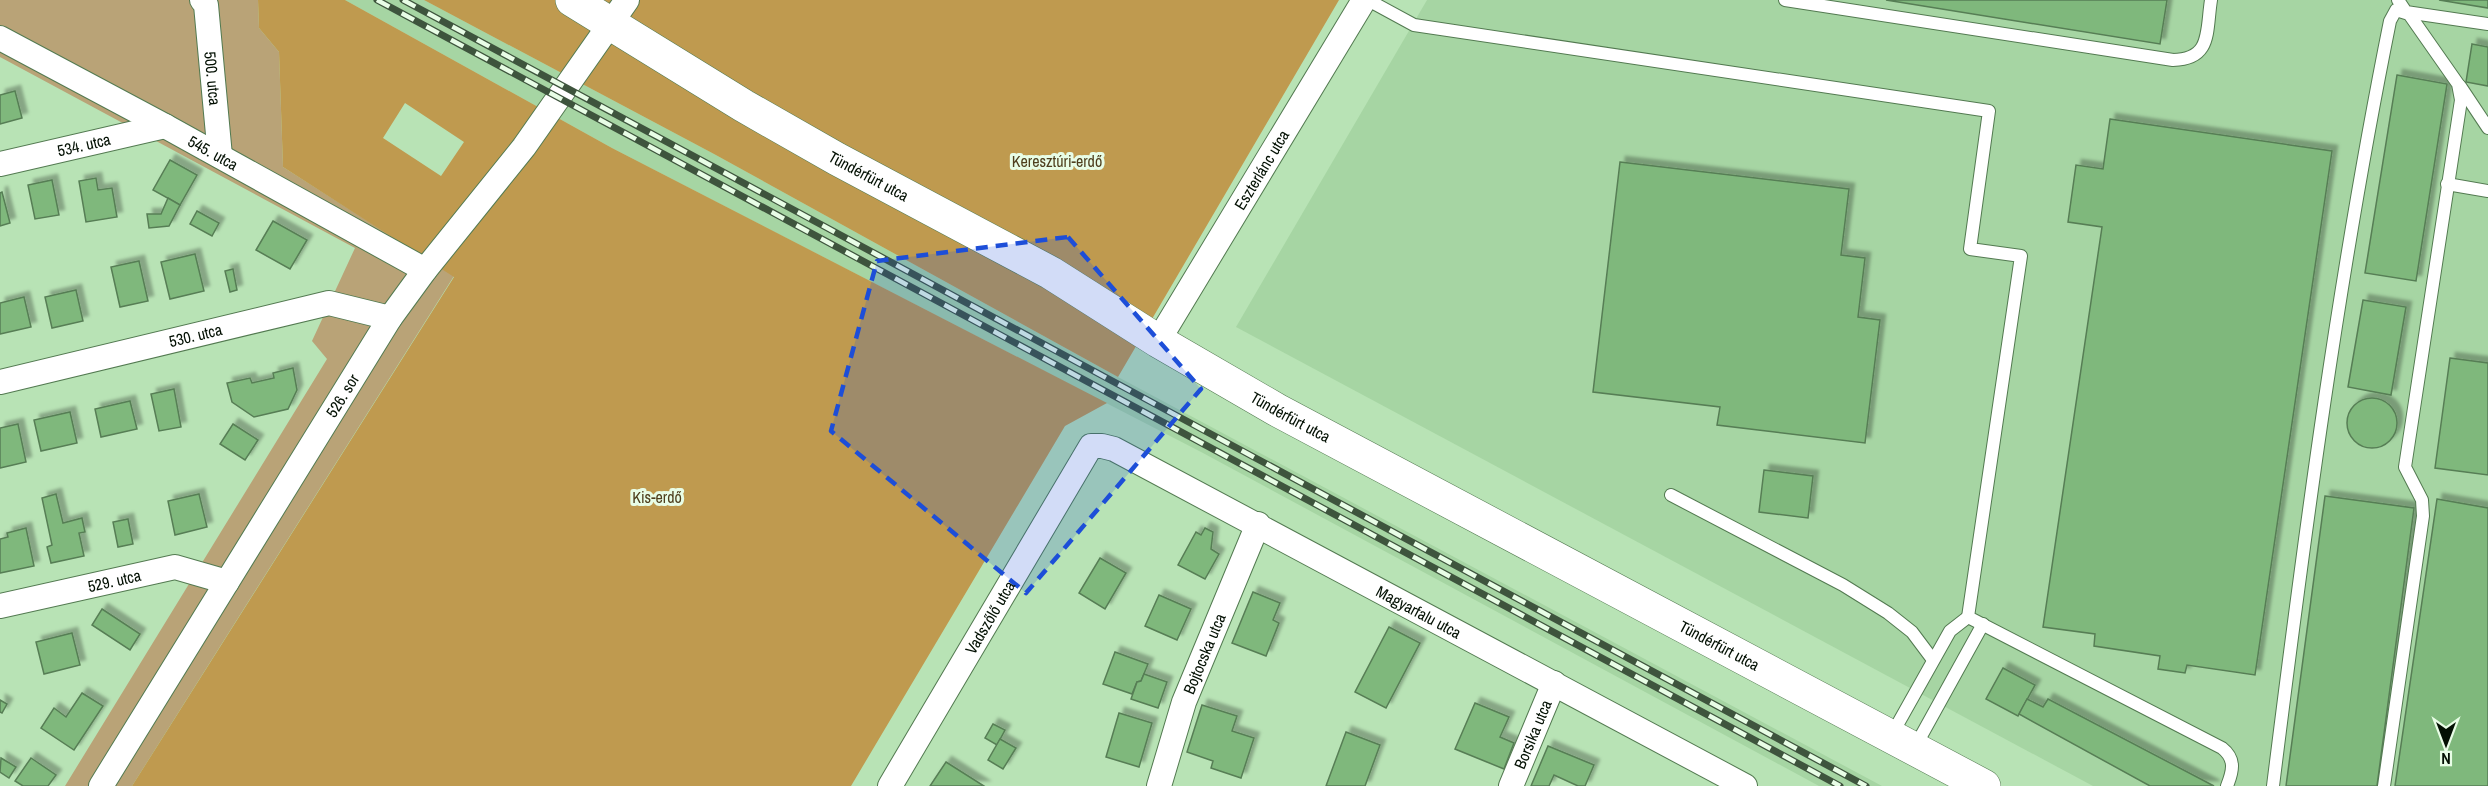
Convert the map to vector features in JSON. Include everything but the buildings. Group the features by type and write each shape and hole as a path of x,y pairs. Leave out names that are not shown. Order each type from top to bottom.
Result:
{"street":[{"name":"500. utca","path":"202,0 206,5 220,156"},
{"name":"Tündérfürt utca","path":"572,0 619,12 744,106 837,159 1051,273 1158,341 1277,410 1984,786"},
{"name":"Eszterlánc utca","path":"1158,341 1366,0"},
{"name":"526. sor","path":"101,786 390,318 424,270 524,147 619,12"},
{"name":"545. utca","path":"0,38 220,156 424,270"},
{"name":"534. utca","path":"0,164 165,126"},
{"name":"530. utca","path":"0,382 329,303 390,318"},
{"name":"Magyarfalu utca","path":"1091,447 1102,446 1114,449 1745,786"},
{"name":"Vadszőlő utca","path":"890,786 1091,447"},
{"name":"Bojtocska utca","path":"1159,786 1184,702 1258,524"},
{"name":"529. utca","path":"0,606 176,567 227,582"},
{"name":"Borsika utca","path":"1511,786 1554,683"}],"lane":[{"path":"1366,0 1414,25 1989,111 1970,249 2021,256 1968,616 1950,631 1933,660 1903,742"},
{"path":"1785,0 2173,60 2189,60 2198,54 2205,44 2211,0"},
{"path":"2398,0 2488,128"},
{"path":"2273,786 2312,489 2369,123 2390,21 2396,10 2488,24"},
{"path":"2384,786 2423,516 2422,500 2404,467 2460,109 2458,84"},
{"path":"2447,184 2488,191"},
{"path":"1671,495 1843,585 1888,613 1912,632 1933,660"},
{"path":"1968,616 2222,748 2227,752 2232,763 2227,786"},
{"path":"1903,742 1983,624"}],"highlighted area":[{"path":"1068,237 1201,389 1026,593 831,431 877,261"}],"shaded area":[{"path":"0,0 258,0 259,28 279,52 283,167 454,276 132,786 65,786 327,359 312,341 355,248 0,57"},
{"path":"345,0 424,0 714,154 1118,377 1882,786 1819,786 1203,453 612,148"},
{"path":"1427,0 2488,0 2488,786 2093,786 1236,327"}],"green space":[{"name":"Kis-erdő","path":"258,0 345,0 612,148 1107,403 1065,426 851,786 132,786 454,277 283,167 279,52 259,28","holes":["405,103 464,142 441,176 383,138"]},
{"name":"Keresztúri-erdő","path":"424,0 1339,0 1118,377 714,154"}],"railway":[{"path":"377,0 1840,786"},
{"path":"403,0 1866,786"}]}
